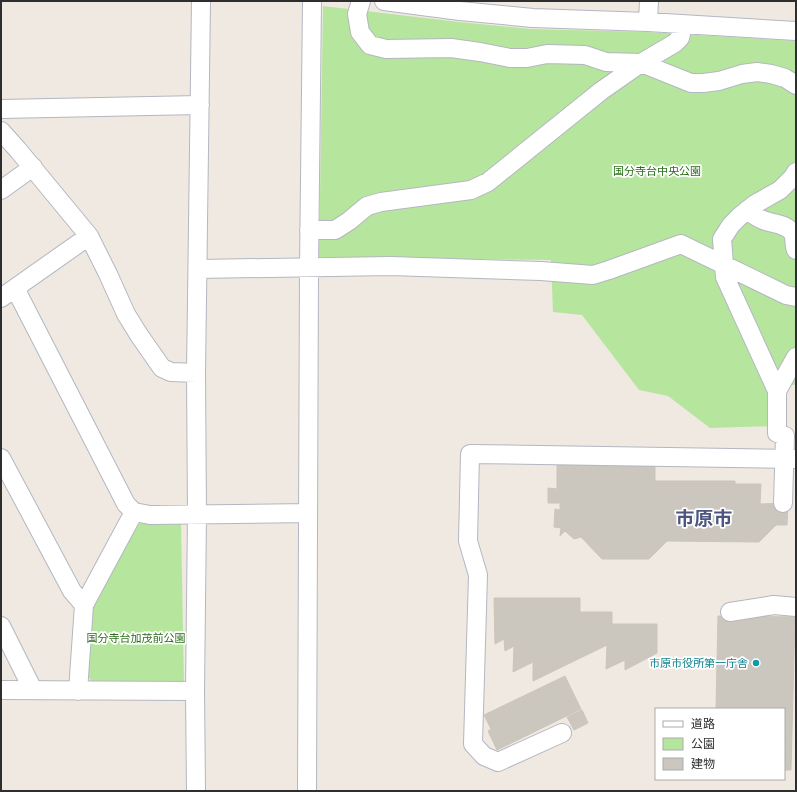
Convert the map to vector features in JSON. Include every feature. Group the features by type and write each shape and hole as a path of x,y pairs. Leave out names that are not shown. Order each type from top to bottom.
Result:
{"street":[{"path":"196,791 196,373 201,1"},
{"path":"307,791 309,230 312,1"},
{"path":"361,1 357,14 360,32 370,45 386,49 451,48 510,58 527,58 547,54 585,55 606,62 641,63 691,83 703,84 756,72 785,78 796,85"},
{"path":"384,1 460,11 533,18 648,22 796,31"},
{"path":"648,22 650,1"},
{"path":"309,230 335,230 367,206 381,202 471,190 488,182 601,91 641,63 675,43 680,38 683,24"},
{"path":"1,109 200,105"},
{"path":"1,131 33,167 89,236 126,314 162,368 171,372 196,373"},
{"path":"1,190 33,167"},
{"path":"783,503 790,458 785,436 778,433 777,391 725,277 722,239 730,225 755,204 780,190 796,172"},
{"path":"747,210 762,220 785,226 792,231 796,250"},
{"path":"89,236 8,293 126,504 134,512 150,515 308,513"},
{"path":"198,269 391,266 541,271 593,275 681,244 786,295 796,298"},
{"path":"777,391 796,357"},
{"path":"562,733 498,762 484,756 473,744 478,575 468,541 470,454 790,458"},
{"path":"1,458 6,479 72,591 84,605"},
{"path":"78,691 84,605 134,512"},
{"path":"730,612 774,605 796,607"},
{"path":"1,626 33,690"},
{"path":"1,690 195,691"}],"green space":[{"name":"国分寺台中央公園","path":"323,6 532,29 647,32 796,41 796,385 782,384 776,426 710,428 668,396 639,390 582,315 553,312 551,260 319,257"},
{"name":"国分寺台加茂前公園","path":"142,523 181,523 184,685 95,685 89,678 89,609 136,525"}],"building":[{"path":"557,462 655,463 655,481 735,481 735,484 761,484 760,504 788,503 787,525 776,525 759,542 667,541 649,559 602,559 581,537 574,539 565,531 560,536 561,528 554,527 555,509 560,510 560,503 548,503 548,488 557,489"},
{"path":"494,598 580,598 580,612 612,612 612,624 657,624 657,653 625,670 625,660 606,669 607,645 533,681 533,662 513,672 514,646 505,651 504,639 495,644"},
{"name":"市原市役所第一庁舎","path":"718,616 795,617 791,770 785,770 785,708 716,708"},
{"path":"565,676 581,709 497,750 488,731 491,729 484,715"},
{"path":"582,710 588,723 574,730 567,717"}],"place":[{"name":"市原市役所第一庁舎","path":"756,663"}],"district":[{"name":"市原市","path":"704,518"}]}
